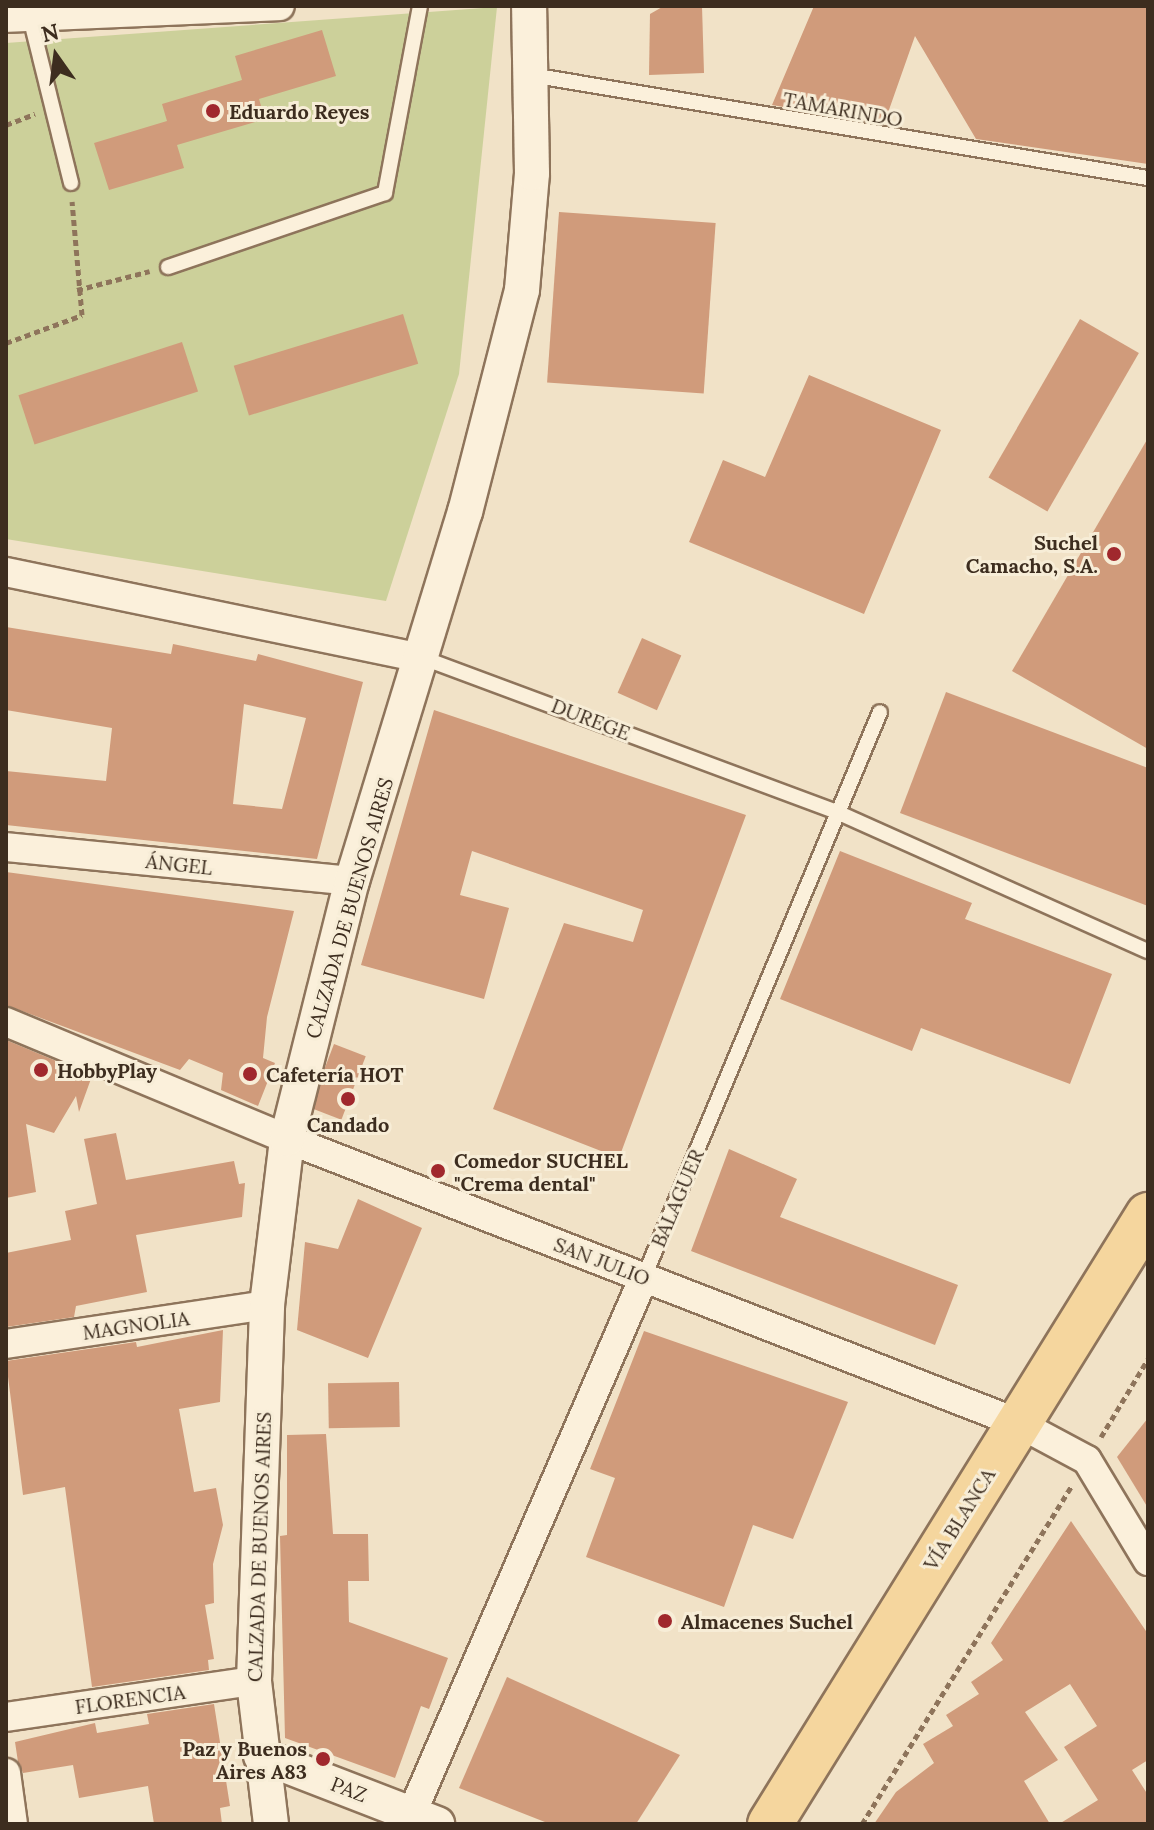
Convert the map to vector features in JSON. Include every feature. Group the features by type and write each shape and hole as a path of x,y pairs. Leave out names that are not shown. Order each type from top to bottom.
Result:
{"main road":[{"name":"VÍA BLANCA","path":"770,1824 1148,1215"}],"street":[{"path":"18,18 280,6"},
{"name":"CALZADA DE BUENOS AIRES","path":"271,1824 254,1681 267,1305 287,1139 352,881 423,658 522,290 532,173 529,6"},
{"name":"DUREGE","path":"6,572 423,658"},
{"name":"ÁNGEL","path":"6,847 352,881"},
{"name":"SAN JULIO","path":"6,1022 287,1139 1018,1423 1087,1460"},
{"name":"BALAGUER","path":"424,1818 644,1277"},
{"name":"MAGNOLIA","path":"6,1344 267,1305"},
{"path":"1087,1460 1148,1561"},
{"name":"FLORENCIA","path":"6,1717 254,1681"},
{"name":"PAZ","path":"261,1756 424,1818"},
{"path":"6,1773 13,1824"}],"lane":[{"path":"168,267 385,193 420,6"},
{"path":"18,18 51,109 71,183"},
{"name":"TAMARINDO","path":"531,75 1148,178"},
{"name":"DUREGE","path":"423,658 839,813 1148,951"},
{"name":"BALAGUER","path":"644,1277 880,712"}],"path":[{"path":"6,125 51,109"},
{"path":"6,343 82,315 77,290 71,183"},
{"path":"77,290 168,267"},
{"path":"862,1824 1148,1359"}],"green space":[{"path":"497,7 459,374 386,601 6,539 6,43"}],"building":[{"path":"664,6 702,6 704,73 649,75 650,14"},
{"path":"814,6 1148,6 1148,164 976,139 915,36 884,124 772,105"},
{"name":"Eduardo Reyes","path":"322,30 336,76 259,99 265,119 177,145 184,168 109,190 94,143 167,121 162,104 242,80 235,56"},
{"path":"559,212 716,223 704,394 547,383"},
{"path":"403,314 418,364 249,415 234,366"},
{"path":"1080,319 1139,353 1047,511 988,477"},
{"path":"182,342 198,391 34,445 18,395"},
{"path":"809,375 941,430 864,614 689,542 723,460 765,477"},
{"name":"Suchel Camacho, S.A.","path":"1148,438 1148,749 1012,671"},
{"path":"6,627 171,654 173,644 256,661 258,654 363,682 317,859 6,825 6,771 106,781 112,728 6,710","holes":["244,704 306,718 282,809 233,804"]},
{"path":"642,638 681,655 657,710 618,693"},
{"path":"946,692 1148,768 1148,906 900,813"},
{"path":"434,710 746,815 619,1158 493,1109 564,923 633,942 643,910 472,851 460,895 509,908 484,999 361,965"},
{"path":"840,851 972,903 965,919 1112,974 1070,1084 921,1028 912,1051 780,999"},
{"path":"6,872 294,911 267,1017 263,1058 275,1063 258,1106 221,1090 223,1073 189,1059 180,1070 6,1005"},
{"path":"6,1040 92,1076 79,1112 76,1096 54,1133 26,1124 36,1192 6,1198"},
{"path":"334,1044 366,1056 341,1120 310,1107"},
{"path":"116,1133 126,1180 234,1161 239,1184 245,1183 242,1217 136,1235 147,1292 76,1306 74,1317 6,1327 6,1253 71,1240 65,1211 97,1204 84,1139"},
{"path":"729,1149 797,1179 780,1217 958,1285 935,1345 691,1251"},
{"path":"358,1199 422,1228 368,1358 297,1330 305,1242 338,1249"},
{"path":"223,1330 220,1402 179,1409 194,1492 216,1488 223,1525 213,1564 214,1603 205,1605 214,1659 208,1660 209,1670 92,1687 65,1487 23,1495 6,1361 136,1342 137,1347"},
{"path":"644,1331 848,1402 793,1539 753,1525 724,1607 586,1557 615,1478 590,1469"},
{"path":"399,1382 400,1427 329,1428 328,1383"},
{"path":"1148,1418 1148,1508 1117,1457"},
{"path":"326,1434 333,1534 368,1534 369,1581 348,1581 349,1622 448,1658 429,1709 421,1706 395,1778 285,1738 280,1536 287,1535 287,1435"},
{"path":"1071,1521 1148,1634 1148,1760 1132,1770 1148,1795 1148,1824 1059,1824 1098,1800 1064,1747 1097,1726 1070,1684 1025,1712 1058,1760 1024,1781 1050,1824 874,1824 896,1792 934,1763 923,1744 953,1726 946,1715 979,1694 971,1682 1003,1660 991,1643"},
{"path":"507,1677 680,1755 636,1824 550,1824 459,1788"},
{"path":"214,1704 230,1806 220,1808 222,1824 154,1824 148,1786 79,1798 73,1765 23,1773 18,1762 15,1742 95,1723 97,1733 149,1724 147,1714"}],"place":[{"name":"Eduardo Reyes","path":"213,111"},
{"name":"Suchel Camacho, S.A.","path":"1114,554"},
{"name":"HobbyPlay","path":"41,1070"},
{"name":"Cafetería HOT","path":"250,1074"},
{"name":"Candado","path":"348,1099"},
{"name":"Comedor SUCHEL \"Crema dental\"","path":"438,1171"},
{"name":"Almacenes Suchel","path":"665,1621"},
{"name":"Paz y Buenos Aires A83","path":"323,1759"}]}
